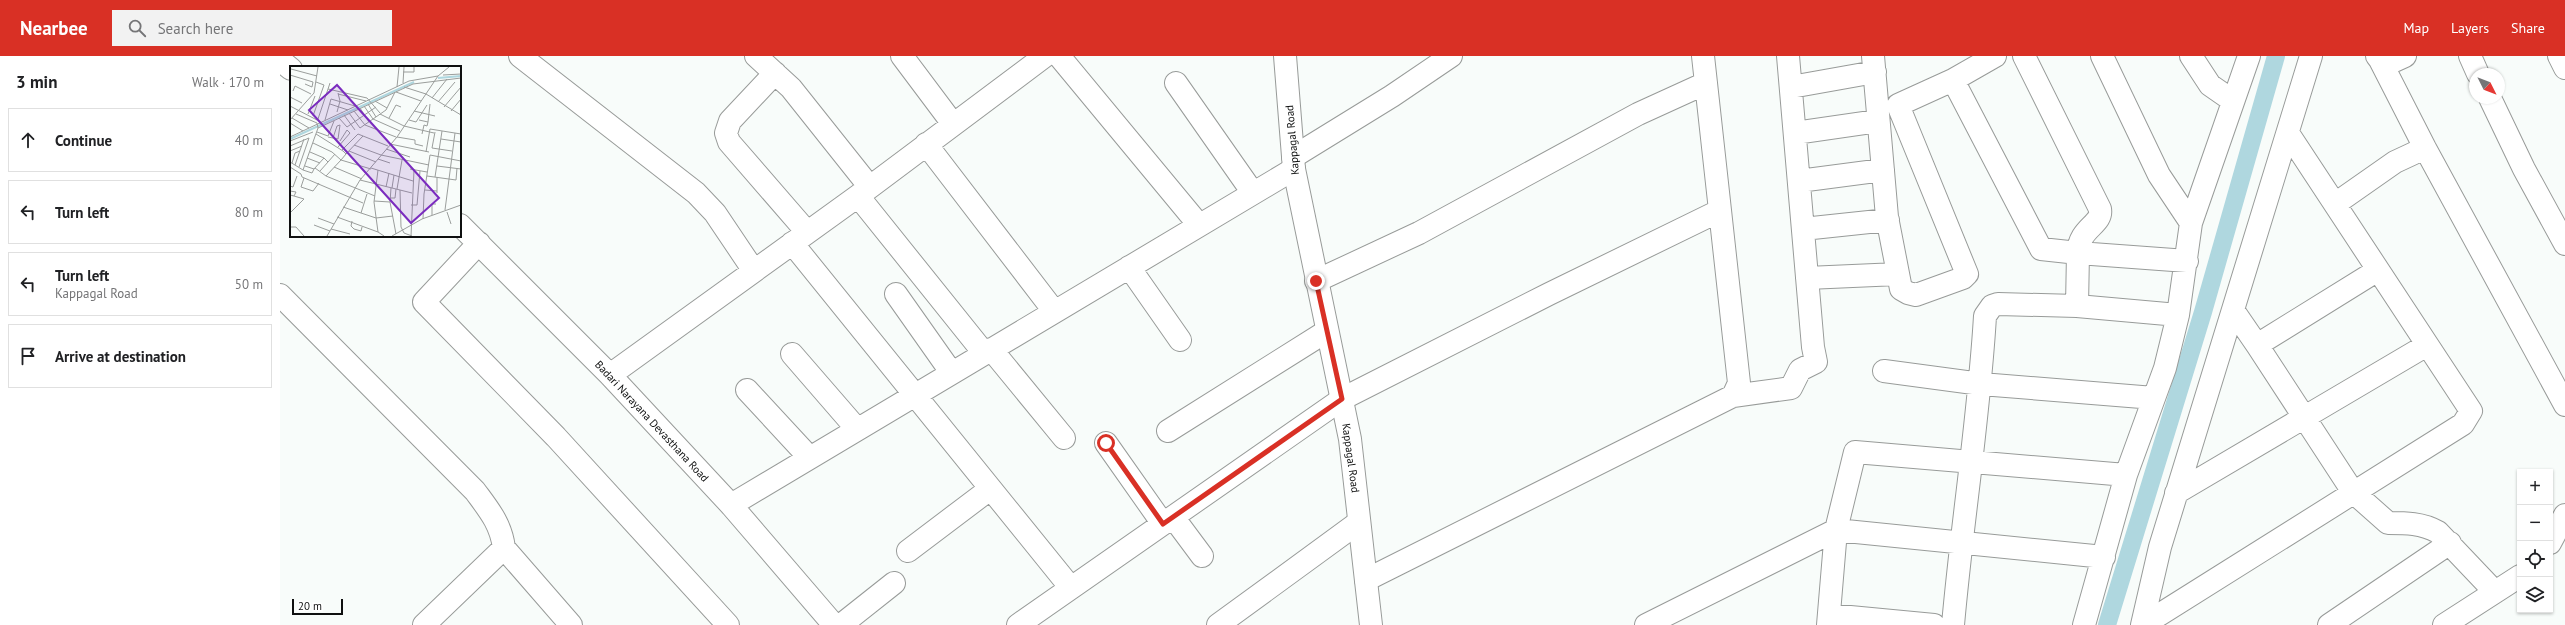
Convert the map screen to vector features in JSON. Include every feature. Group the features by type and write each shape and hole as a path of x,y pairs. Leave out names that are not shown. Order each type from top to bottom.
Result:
{"street":[{"path":"520,56 696,192 715,213 754,271"},
{"path":"756,56 791,88 864,191 987,351 1064,438"},
{"path":"902,56 953,124"},
{"path":"610,375 864,191 1045,56"},
{"path":"1059,56 1199,225"},
{"name":"Kappagal Road","path":"1285,56 1293,163 1316,281 1350,439 1371,625"},
{"path":"731,505 1253,193 1293,163 1451,56"},
{"path":"1703,56 1739,382 1733,396"},
{"path":"1366,580 1733,396 1791,388 1800,370 1816,362 1807,278 1788,56"},
{"path":"1795,133 1885,112 1953,80 1995,56"},
{"path":"2024,56 2100,209 2099,219 2081,236 2078,253 2077,306"},
{"path":"2102,56 2159,175 2191,223"},
{"path":"2191,56 2210,85 2234,101"},
{"path":"2084,625 2126,475 2165,368 2178,315 2187,261 2191,223 2249,56"},
{"path":"2288,133 2466,402 2470,411 2468,418 2463,424 2159,615 2144,619 2160,547 2176,493 2233,310 2288,133 2312,56"},
{"path":"2379,58 2394,61 2405,56"},
{"path":"2470,56 2475,68"},
{"path":"2558,56 2565,68"},
{"path":"2379,58 2424,148 2565,405"},
{"path":"280,60 290,69"},
{"path":"1791,87 1874,64 1885,112 1967,274 1963,278 1916,295 1908,294 1902,289 1888,220 1883,170 1885,112"},
{"path":"774,73 730,121 726,134 729,142 800,237 913,395 1071,588"},
{"path":"1953,80 2041,249 2187,261"},
{"path":"1176,83 1253,193"},
{"path":"1316,281 1419,233 1638,114 1706,83"},
{"path":"2493,104 2524,169 2565,244"},
{"path":"926,144 1054,312"},
{"path":"2335,204 2396,162 2424,148"},
{"path":"1799,181 1883,170"},
{"path":"1018,625 1342,399 1548,294 1719,211"},
{"path":"1803,229 1888,220"},
{"name":"Badari Narayana Devasthana Road","path":"461,226 610,375 731,505 834,625"},
{"path":"479,243 424,302 556,437 728,625"},
{"path":"1129,267 1180,340"},
{"path":"2257,346 2378,270"},
{"path":"1807,278 1898,274"},
{"path":"896,294 952,372"},
{"path":"280,295 475,491 494,516 502,533 504,548 571,625"},
{"path":"1953,625 1960,542 1981,384 1986,316 1992,306 1998,304 2077,306 2178,315"},
{"path":"2233,310 2353,492 2388,523 2428,526 2450,543 2495,592"},
{"path":"1168,431 1327,331"},
{"path":"2176,493 2427,345"},
{"path":"792,354 857,429"},
{"path":"1884,372 1981,384 2154,398"},
{"path":"747,390 809,457"},
{"path":"1106,443 1168,520 1202,556"},
{"path":"1934,625 1829,620 1836,530 1855,452 2126,475"},
{"path":"908,551 990,489"},
{"path":"2551,541 2565,515"},
{"path":"1218,625 1360,522"},
{"path":"1646,625 1836,530 2104,557"},
{"path":"2329,625 2450,543"},
{"path":"424,625 504,548"},
{"path":"2444,625 2518,577"},
{"path":"841,625 894,583"}],"waterway":[{"path":"2107,625 2203,312 2276,56"}],"route":[{"path":"1106,443 1163,524 1342,399 1316,281"}]}
